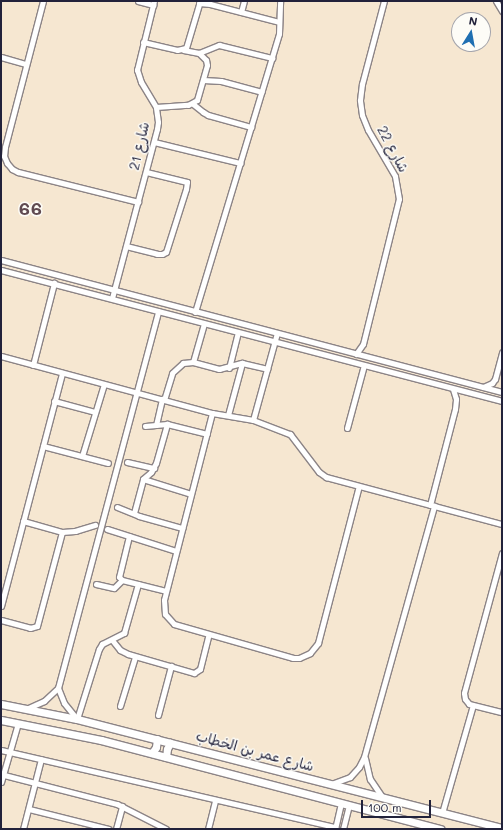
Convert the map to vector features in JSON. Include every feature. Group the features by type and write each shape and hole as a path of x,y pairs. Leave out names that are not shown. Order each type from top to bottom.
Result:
{"street":[{"path":"43,1 25,64 5,147 4,156 7,164 18,172 138,202"},
{"path":"138,1 153,3"},
{"path":"241,12 244,1"},
{"path":"195,312 279,34 280,1"},
{"name":"شارع 22","path":"356,354 363,344 399,199 395,176 368,130 362,115 360,100 362,84 384,1"},
{"path":"496,1 502,11"},
{"path":"184,50 188,45 199,2 279,22"},
{"name":"شارع 21","path":"112,298 158,122 156,107 138,76 138,64 153,3"},
{"path":"143,42 177,50 199,53 206,60 207,65 199,96 193,104"},
{"path":"199,53 218,45 272,58"},
{"path":"1,57 25,64"},
{"path":"203,80 221,81 262,92"},
{"path":"156,107 193,104 208,115 252,127"},
{"path":"154,142 240,163"},
{"path":"126,246 157,254 166,252 186,189 187,182 146,172"},
{"path":"1,260 502,392"},
{"path":"1,270 112,298 204,324 502,402"},
{"path":"33,365 54,283"},
{"path":"26,709 44,701 58,688 158,311"},
{"path":"194,362 204,324"},
{"path":"229,368 238,333"},
{"path":"253,420 277,333"},
{"path":"483,387 492,383 495,379 502,352"},
{"path":"1,356 212,413 253,420 290,434 322,475 502,524"},
{"path":"156,425 172,373 183,363 194,362 219,369 229,368 242,363 267,369"},
{"path":"228,415 242,363"},
{"path":"392,373 394,364"},
{"path":"347,428 364,365"},
{"path":"1,606 62,373"},
{"path":"82,456 104,384"},
{"path":"330,784 350,777 359,767 364,757 432,506 455,409 456,399 453,388"},
{"path":"54,401 95,412"},
{"path":"212,413 166,591 163,609 170,622 174,624 293,658 305,656 310,653 318,643 359,486"},
{"path":"145,426 166,424 207,434"},
{"path":"134,513 143,479 154,468 166,424"},
{"path":"43,446 108,463"},
{"path":"127,462 154,468"},
{"path":"143,479 191,494"},
{"path":"117,507 182,528"},
{"path":"23,521 62,532 76,531 95,525"},
{"path":"107,529 176,551"},
{"path":"1,620 30,628 37,626 62,532"},
{"path":"129,536 119,576 122,580 166,591"},
{"path":"502,553 464,693 467,702 473,705 502,712"},
{"path":"1,578 8,580"},
{"path":"96,584 115,588 122,580"},
{"path":"77,719 99,649 102,644 112,640 125,631 138,584"},
{"path":"112,640 122,652 194,673 198,671 209,634"},
{"path":"120,706 135,657"},
{"path":"158,716 171,666"},
{"path":"58,688 64,703 77,719"},
{"name":"شارع عمر بن الخطاب","path":"1,704 77,719 502,828"},
{"path":"442,813 473,705"},
{"name":"شارع عمر بن الخطاب","path":"1,720 152,753 441,829"},
{"path":"1,782 18,723"},
{"path":"152,753 156,747 157,739"},
{"path":"166,757 167,749 170,743"},
{"path":"1,750 335,828 341,803"},
{"path":"364,757 370,779 383,798"},
{"path":"23,829 42,759"},
{"path":"4,775 122,806 166,829"},
{"path":"208,829 215,800"},
{"path":"344,829 349,805"},
{"path":"116,829 122,806"},
{"path":"29,808 109,829"}],"district":[{"name":"66","path":"31,208"}]}
